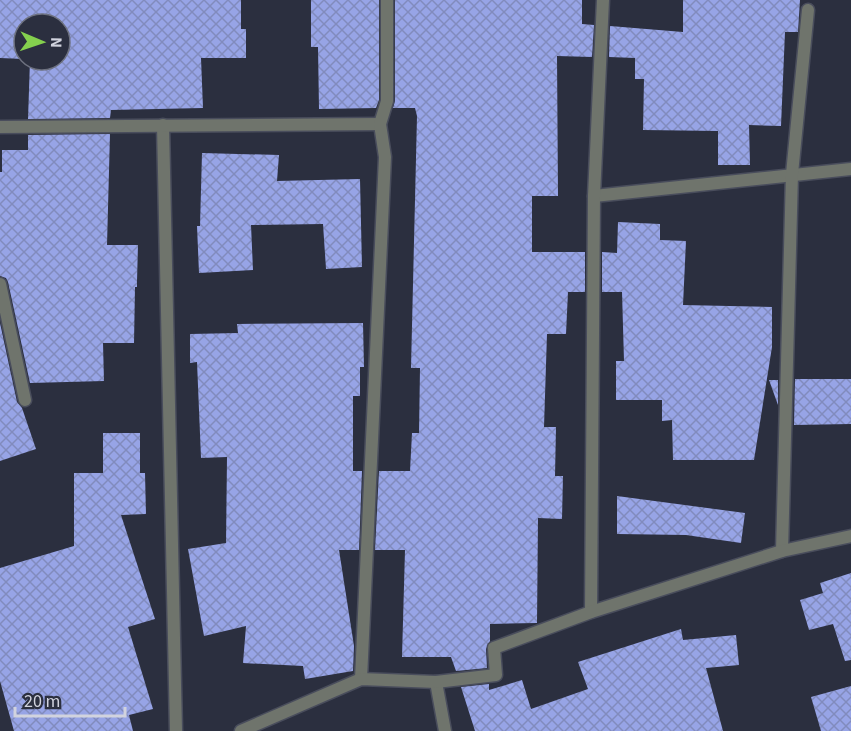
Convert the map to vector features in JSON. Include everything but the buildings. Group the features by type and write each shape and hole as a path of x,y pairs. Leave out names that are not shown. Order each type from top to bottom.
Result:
{"street":[{"path":"361,679 386,157 380,124 387,101 387,0"},
{"path":"591,612 594,196 603,0"},
{"path":"782,551 792,174 808,10"},
{"path":"163,124 176,731"},
{"path":"0,127 380,124"},
{"path":"594,196 851,169"},
{"path":"0,285 25,400"},
{"path":"240,731 361,679 436,682 496,675 494,648 591,612 782,551 851,536"},
{"path":"436,682 445,731"}]}
